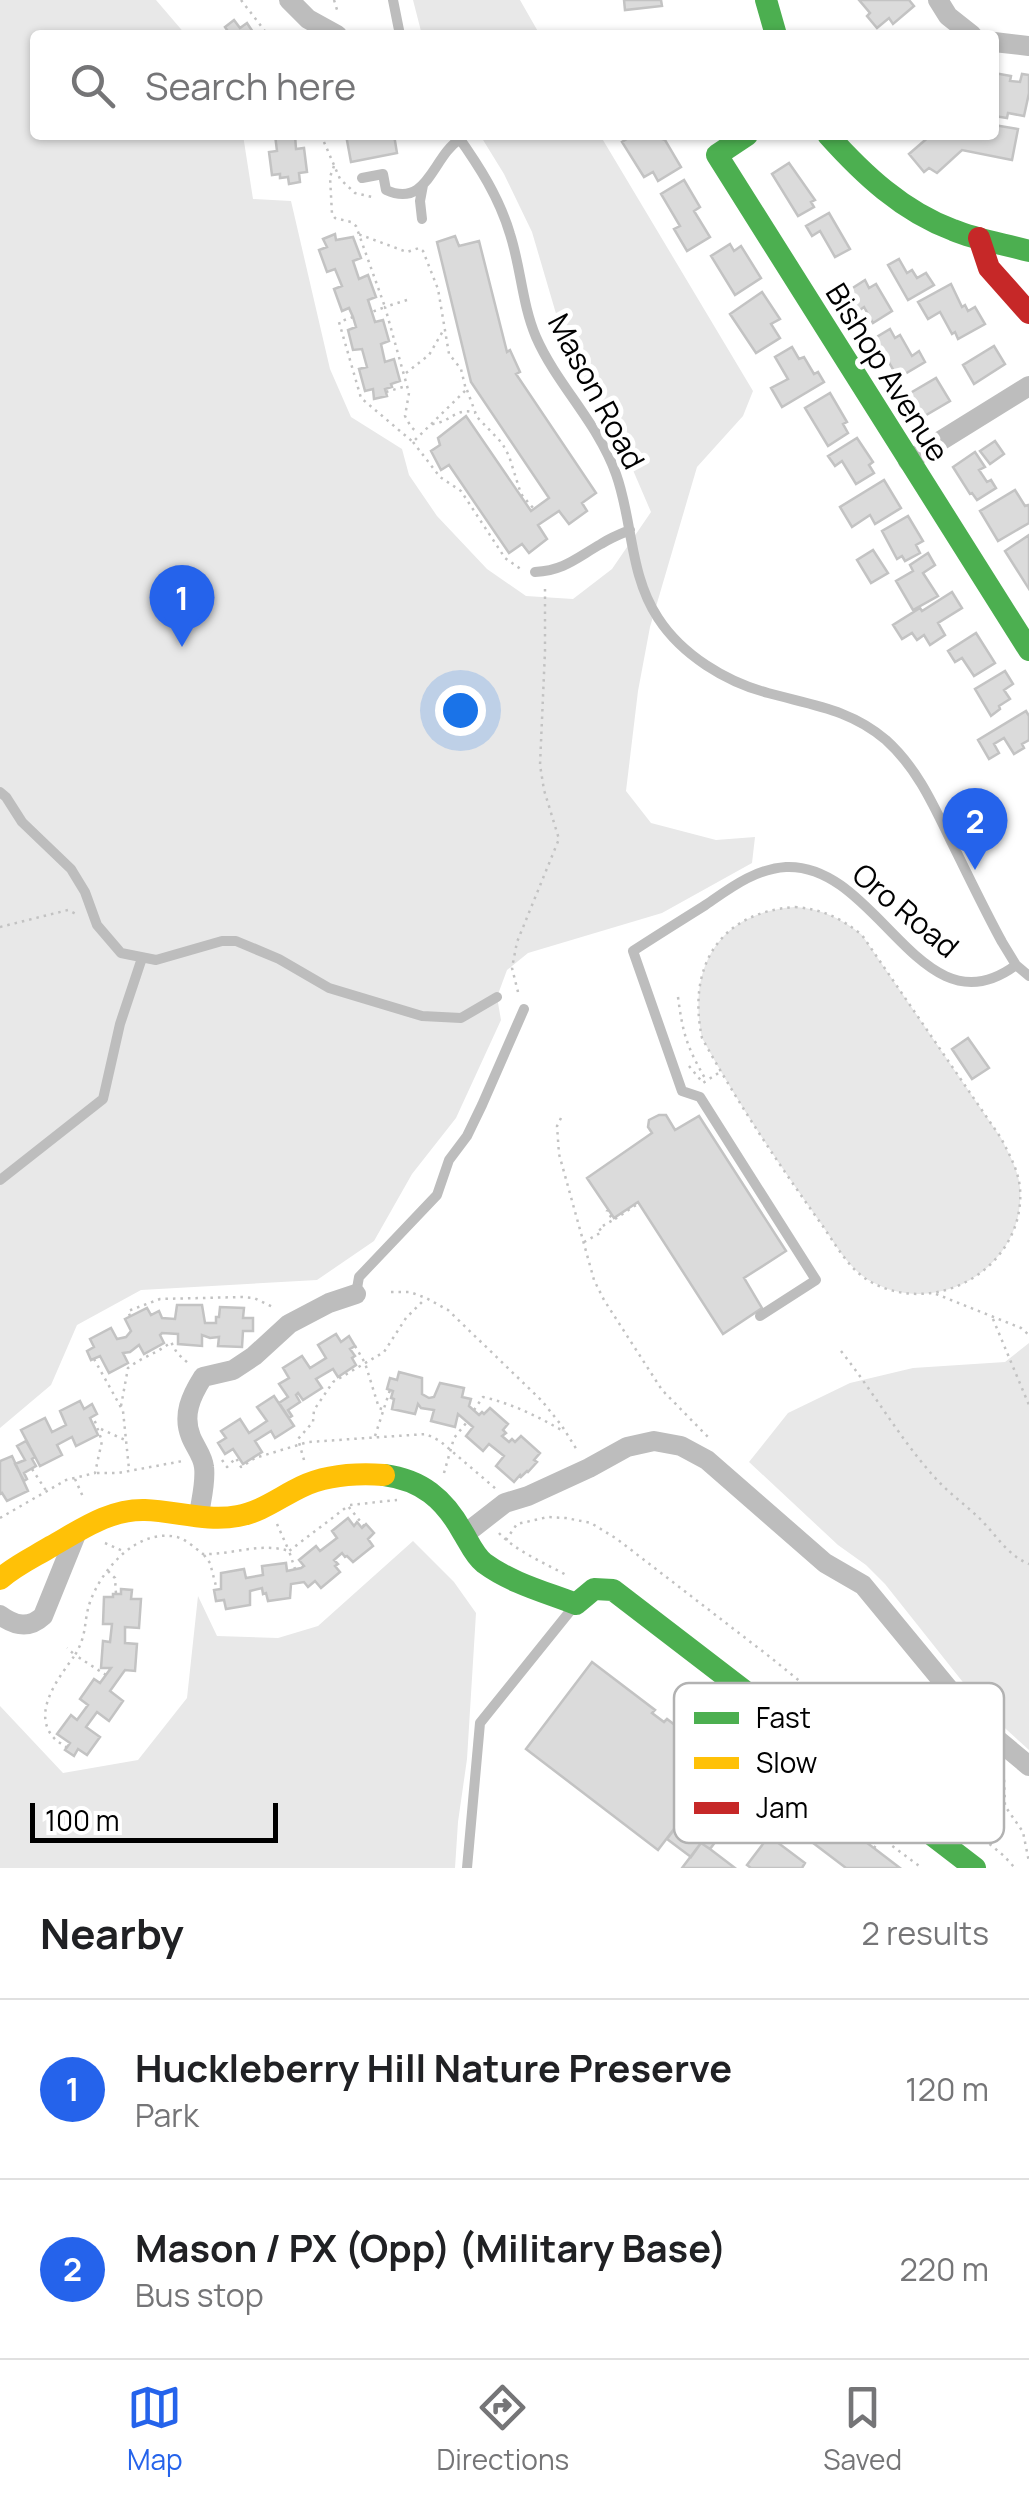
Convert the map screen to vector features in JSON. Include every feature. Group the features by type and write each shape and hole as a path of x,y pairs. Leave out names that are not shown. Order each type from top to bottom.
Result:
{"street":[{"path":"289,0 308,19 328,30"},
{"path":"766,0 775,30"},
{"path":"938,0 948,16 966,30"},
{"path":"999,43 1029,46"},
{"name":"Bishop Avenue","path":"740,140 717,155 1029,650"},
{"path":"832,140 910,210 954,231 1029,251"},
{"path":"979,238 990,268 1029,313"},
{"path":"908,461 1029,386"},
{"path":"199,1515 204,1469 210,1456 190,1435 187,1415 204,1377 233,1370 289,1324 328,1303 356,1294"},
{"path":"464,1534 498,1508 627,1447 654,1441 680,1446 708,1460 825,1563 864,1585 944,1683"},
{"path":"0,1615 10,1623 24,1626 43,1616 88,1536 92,1521 130,1510 241,1516 310,1483 336,1476 369,1476 436,1483 474,1553 485,1564 514,1578 584,1597 613,1590 734,1683"},
{"path":"0,1579 14,1567 88,1536"},
{"path":"1004,1745 1029,1766"},
{"path":"942,1843 975,1868"}],"lane":[{"path":"393,0 399,30"},
{"path":"362,178 383,174 386,190 410,194 423,184 455,140"},
{"name":"Mason Road","path":"460,140 485,176 504,216 536,338 615,470 638,578 664,626 684,648 719,673 765,693 848,716 885,739 924,787 984,909 1016,965 1029,976"},
{"path":"422,219 423,184"},
{"path":"536,572 556,571 630,530"},
{"path":"0,792 22,822 70,868 85,892 97,925 121,953 156,960 222,941 236,942 279,959 329,988 422,1016 461,1018 497,997"},
{"name":"Oro Road","path":"760,1316 816,1280 700,1097 682,1091 632,951 753,875 789,867 816,872 849,890 926,964 948,979 978,983 1005,974 1016,965"},
{"path":"0,1180 103,1098 120,1024 142,958"},
{"path":"356,1294 359,1276 437,1195 450,1160 482,1105 524,1009"},
{"path":"467,1868 480,1722 584,1597"}],"path":[{"path":"241,0 264,30"},
{"path":"322,140 347,187 372,197"},
{"path":"334,166 330,176 332,214 356,226 385,307 409,393 405,416 420,435"},
{"path":"358,234 407,252 419,248 423,251 438,288 449,354 461,369 476,414 502,443 522,494 534,509"},
{"path":"372,312 407,300"},
{"path":"354,318 339,322 357,390 365,403 413,442 440,478 460,490 505,558 525,572 526,561"},
{"path":"404,374 428,355 444,329"},
{"path":"386,392 407,386"},
{"path":"455,414 466,390"},
{"path":"413,442 462,396"},
{"path":"432,424 441,424 467,410 476,414"},
{"path":"518,992 512,968 517,942 559,839 540,765 545,581"},
{"path":"808,908 836,916 862,935 1000,1138 1017,1172 1020,1201 1006,1248 991,1267 951,1290 912,1294 870,1282 852,1268 801,1197 721,1071 702,1038 696,1000 706,961 720,940 741,921 767,910 808,908"},
{"path":"0,927 68,910 97,925"},
{"path":"678,997 682,1032 705,1082 721,1071"},
{"path":"561,1118 557,1126 559,1154 594,1280 662,1390 711,1442 708,1460"},
{"path":"583,1242 639,1203"},
{"path":"609,1210 613,1220"},
{"path":"391,1292 410,1292 448,1310 519,1377 552,1414 589,1468"},
{"path":"935,1294 1021,1328 1029,1335"},
{"path":"130,1316 128,1311 160,1299 242,1297 270,1304 289,1324"},
{"path":"303,1455 298,1439 313,1422 314,1410 333,1382 384,1352 406,1318 426,1298"},
{"path":"991,1316 1029,1405"},
{"path":"171,1333 177,1352 204,1377"},
{"path":"130,1471 121,1406 128,1368 171,1342"},
{"path":"355,1346 366,1362 376,1401 384,1410"},
{"path":"841,1351 938,1481 1018,1560 1029,1564"},
{"path":"94,1359 121,1406"},
{"path":"374,1438 390,1390"},
{"path":"474,1410 483,1397 504,1402 565,1432"},
{"path":"93,1416 102,1440 96,1473"},
{"path":"350,1505 423,1498 447,1468 454,1438 467,1422"},
{"path":"98,1427 126,1440"},
{"path":"0,1518 74,1478 96,1473 155,1468 210,1456 227,1467 236,1458 242,1467 255,1458 308,1442 426,1434 488,1481 498,1508 497,1530 506,1540 584,1597"},
{"path":"32,1468 46,1492"},
{"path":"74,1478 86,1504"},
{"path":"289,1551 348,1506 364,1526"},
{"path":"506,1540 517,1524 548,1517 591,1523 802,1683"},
{"path":"279,1528 294,1570"},
{"path":"88,1536 126,1552"},
{"path":"67,1748 53,1738 48,1728 48,1696 84,1640 88,1606 107,1570 147,1539 165,1536 188,1542 203,1554 210,1562 217,1590"},
{"path":"203,1554 252,1548 289,1551"},
{"path":"107,1570 115,1578 116,1594"},
{"path":"68,1648 106,1674"},
{"path":"1004,1777 1005,1806 1023,1832 1029,1862"},
{"path":"888,1843 922,1868"},
{"path":"988,1843 1015,1868"}],"shaded area":[{"path":"0,0 156,0 182,30 30,30 30,140 244,140 253,199 291,201 330,369 351,417 402,449 409,475 437,516 487,569 526,596 573,599 612,569 651,512 608,412 567,351 532,232 483,140 603,140 753,391 743,416 697,467 650,627 626,791 651,823 716,840 755,837 752,863 662,913 528,953 507,970 497,997 501,1020 456,1118 412,1174 374,1241 317,1280 141,1290 77,1325 51,1385 0,1428"},
{"path":"413,0 520,0 537,30 421,30"},
{"path":"795,907 831,915 862,935 1001,1138 1013,1162 1020,1188 1018,1216 1009,1240 994,1261 974,1278 950,1289 925,1294 898,1292 856,1271 774,1156 702,1038 700,988 714,948 746,920"},
{"path":"1029,1343 1029,1750 1004,1727 1004,1683 964,1683 885,1584 749,1462 788,1413 850,1383 913,1368 1005,1362"},
{"path":"413,1541 454,1582 476,1613 467,1759 455,1868 0,1868 0,1706 63,1773 138,1760 187,1698 198,1596 217,1636 278,1638 318,1626"}],"building":[{"path":"624,0 661,0 662,6 625,10"},
{"path":"859,0 909,0 914,6 893,24 889,18 877,28"},
{"path":"234,20 240,28 247,23 252,30 227,30 225,27"},
{"path":"999,74 1020,82 1022,74 1029,75 1024,116 1008,113 1007,118 999,117"},
{"path":"999,126 1018,129 1012,160 962,150 937,173 929,168 924,172 909,154 925,140 999,140"},
{"path":"276,140 295,140 296,149 304,148 307,172 299,173 300,182 289,184 288,177 272,175 269,152 277,151"},
{"path":"347,140 395,140 397,153 351,162"},
{"path":"665,140 681,167 658,181 653,172 644,177 622,142"},
{"path":"789,163 815,200 811,202 814,207 798,216 772,174"},
{"path":"684,180 700,207 694,211 710,237 687,251 674,229 680,226 661,194"},
{"path":"829,213 850,249 835,257 820,231 812,236 806,226"},
{"path":"335,234 336,240 353,237 361,258 353,261 359,279 368,275 376,297 368,300 375,322 383,320 389,341 381,344 385,362 394,359 400,381 385,389 387,396 374,399 373,389 365,391 359,369 367,367 362,349 353,350 348,330 356,327 353,317 349,308 342,311 334,289 342,286 335,269 327,272 319,250 327,247 323,239"},
{"path":"455,236 459,246 479,241 507,352 510,350 520,372 516,374 596,493 582,503 587,511 569,524 559,511 538,525 547,539 529,553 522,544 509,553 449,465 441,470 431,451 440,445 438,438 466,416 531,511 549,498 471,382 437,242"},
{"path":"730,244 734,251 741,246 761,278 735,295 711,256"},
{"path":"899,259 907,273 912,270 917,278 926,273 934,285 908,300 888,265"},
{"path":"865,280 869,288 876,284 892,311 873,323 864,307 857,312 845,293"},
{"path":"951,284 962,307 965,305 968,311 975,307 985,324 958,339 940,312 928,319 918,302"},
{"path":"762,292 780,319 771,324 780,338 756,353 730,314"},
{"path":"890,329 895,338 900,335 912,356 919,351 925,362 898,378 875,338"},
{"path":"994,346 1005,364 974,384 963,365"},
{"path":"792,347 824,382 782,407 771,388 788,379 775,357"},
{"path":"936,378 950,401 921,418 907,395"},
{"path":"830,393 847,422 843,424 848,433 828,446 805,408"},
{"path":"857,438 873,462 869,465 874,473 856,484 842,461 835,466 828,456"},
{"path":"995,441 1004,454 990,464 980,451"},
{"path":"975,452 985,467 979,470 996,488 977,500 953,467"},
{"path":"884,480 901,508 875,524 870,515 852,527 840,507"},
{"path":"1015,490 1029,507 1029,523 998,541 980,511"},
{"path":"908,516 923,541 916,545 920,553 905,561 902,556 897,559 882,531"},
{"path":"1029,535 1029,589 1005,551"},
{"path":"873,550 888,573 871,583 857,560"},
{"path":"928,553 935,565 923,573 938,596 913,610 896,581 913,571 910,565"},
{"path":"952,592 962,608 938,623 945,635 930,645 924,635 917,640 912,633 902,639 893,625"},
{"path":"976,633 995,663 974,676 962,658 955,662 948,651"},
{"path":"1005,671 1013,684 1004,690 1010,699 991,716 975,689"},
{"path":"1026,711 1029,740 1022,744 1024,748 1014,754 1004,738 994,744 999,753 989,759 978,740"},
{"path":"968,1038 989,1068 972,1079 952,1049"},
{"path":"666,1115 675,1130 699,1116 786,1251 744,1278 762,1308 723,1334 638,1202 614,1218 587,1178 652,1133 649,1120"},
{"path":"177,1305 202,1305 205,1323 216,1323 220,1307 244,1308 243,1318 253,1318 253,1331 243,1331 242,1347 218,1346 219,1337 202,1335 202,1346 178,1344 178,1334 162,1333 164,1343 144,1354 139,1345 123,1353 128,1363 109,1373 100,1356 91,1360 87,1351 94,1347 90,1339 111,1328 117,1339 126,1337 131,1331 125,1319 147,1308 151,1315 159,1311 162,1318 175,1319"},
{"path":"336,1334 341,1342 349,1336 355,1346 350,1349 356,1365 338,1377 333,1369 316,1379 322,1388 303,1400 298,1393 300,1402 288,1410 292,1416 289,1418 279,1403 288,1397 279,1384 289,1378 283,1368 302,1356 310,1368 326,1358 318,1345"},
{"path":"399,1372 422,1378 422,1394 429,1398 434,1397 440,1383 464,1388 462,1397 471,1399 469,1406 479,1415 490,1408 508,1424 502,1436 515,1442 521,1436 540,1453 534,1460 537,1462 514,1482 496,1466 504,1456 489,1444 483,1451 466,1436 473,1427 458,1414 455,1427 431,1421 434,1410 418,1404 415,1414 392,1409 393,1391 387,1389 390,1378 397,1380"},
{"path":"274,1396 294,1426 275,1438 271,1431 255,1441 262,1452 243,1464 233,1449 225,1454 218,1443 226,1438 221,1431 240,1419 249,1433 267,1421 257,1407"},
{"path":"80,1401 84,1409 92,1404 97,1414 90,1418 98,1435 76,1446 72,1437 57,1445 62,1455 40,1466 21,1430 45,1418 52,1432 66,1425 60,1411"},
{"path":"26,1441 36,1466 24,1473 24,1481 15,1464 25,1460 17,1446"},
{"path":"12,1456 28,1491 7,1501 0,1494 0,1461"},
{"path":"348,1518 354,1526 357,1522 362,1528 366,1524 374,1533 368,1539 373,1546 353,1562 342,1553 334,1560 340,1572 321,1588 315,1581 308,1587 304,1582 291,1584 290,1598 268,1601 262,1588 250,1591 250,1605 226,1609 224,1600 216,1601 214,1590 221,1589 221,1573 244,1569 246,1578 263,1575 262,1566 286,1563 287,1571 301,1568 304,1566 299,1560 316,1546 320,1551 337,1538 332,1531"},
{"path":"121,1589 132,1590 131,1599 141,1599 139,1628 125,1627 125,1643 137,1644 135,1671 125,1670 110,1691 123,1701 109,1721 97,1712 86,1727 100,1737 87,1755 78,1749 74,1756 65,1750 70,1743 57,1734 71,1715 77,1720 88,1705 80,1699 94,1679 100,1683 111,1668 101,1668 103,1641 110,1642 112,1624 103,1624 104,1597 121,1594"},
{"path":"592,1662 655,1710 652,1713 674,1724 674,1829 658,1850 526,1749"},
{"path":"674,1830 674,1843 701,1843 691,1857 667,1839"},
{"path":"701,1843 710,1849 735,1868 682,1868"},
{"path":"764,1843 778,1843 805,1863 802,1868 747,1865"},
{"path":"813,1843 867,1843 900,1868 846,1868"}],"traffic: fast":[{"path":"766,0 775,30"},
{"path":"740,140 717,155 1029,650"},
{"path":"833,140 869,177 917,213 962,233 1029,251"},
{"path":"384,1475 410,1481 430,1493 448,1509 480,1560 494,1570 576,1604 594,1589 613,1590 734,1683"},
{"path":"942,1843 975,1868"}],"traffic: slow":[{"path":"0,1579 108,1516 145,1510 226,1518 255,1511 321,1480 384,1475"}],"traffic: jam":[{"path":"979,238 989,268 1029,313"}],"place":[{"name":"Huckleberry Hill Nature Preserve","path":"182,647"},
{"name":"Mason / PX (Opp) (Military Base)","path":"975,870"}]}
